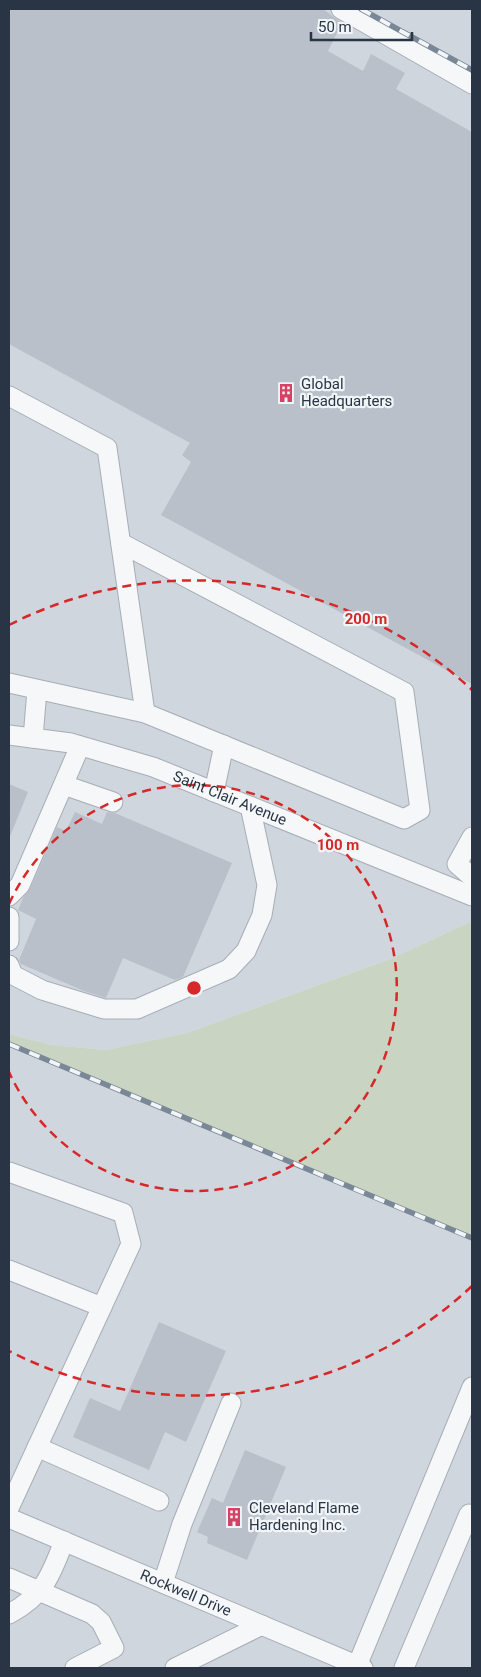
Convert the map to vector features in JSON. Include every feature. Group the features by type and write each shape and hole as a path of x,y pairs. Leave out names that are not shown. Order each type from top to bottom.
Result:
{"street":[{"path":"341,9 472,84"},
{"path":"9,396 20,404 107,448 145,713"},
{"path":"9,683 145,713 404,819 420,810 404,692 120,542"},
{"path":"33,738 37,690"},
{"name":"Saint Clair Avenue","path":"9,735 80,746 153,767 250,806 472,888"},
{"path":"214,792 224,745"},
{"path":"9,896 20,885 80,746"},
{"path":"64,785 112,802"},
{"path":"9,965 13,974 42,990 104,1009 137,1009 229,969 246,951 262,915 267,884 250,806"},
{"path":"472,837 457,864 472,888"},
{"path":"472,855 465,867 472,888"},
{"path":"9,917 9,941"},
{"path":"9,1172 123,1213 132,1244 9,1508"},
{"path":"9,1270 102,1307"},
{"path":"360,1667 472,1387"},
{"path":"163,1583 182,1524 231,1403"},
{"path":"37,1447 159,1501"},
{"path":"404,1668 469,1514"},
{"name":"Rockwell Drive","path":"9,1518 360,1667"},
{"path":"9,1614 22,1607 40,1592 52,1575 64,1541"},
{"path":"9,1578 92,1614 101,1622 114,1648 75,1668"},
{"path":"175,1668 262,1625"}],"shaded area":[{"path":"9,9 472,9 472,921 393,958 187,1033 106,1050 52,1045 9,1034"},
{"path":"9,1044 472,1238 472,1668 363,1668 9,1518"},
{"path":"9,1522 350,1668 9,1668"}],"green space":[{"path":"472,921 472,1238 9,1044 9,1034 52,1045 106,1050 187,1033 393,958"}],"building":[{"name":"Global Headquarters","path":"9,9 323,9 342,23 328,51 363,71 371,54 405,73 396,89 472,132 472,684 161,515 191,462 182,455 190,443 9,344"},
{"path":"9,784 28,792 9,839"},
{"path":"75,812 102,824 107,812 115,813 232,863 183,977 175,980 123,958 106,998 84,991 21,964 19,960 36,919 18,910 23,898 30,889 57,827 66,831"},
{"path":"159,1322 226,1351 186,1442 165,1432 149,1470 73,1437 90,1398 120,1411"},
{"name":"Cleveland Flame Hardening Inc.","path":"245,1450 286,1467 247,1560 207,1543 208,1537 197,1532 212,1498 223,1503"}],"railway":[{"path":"361,9 472,70"},
{"path":"9,1044 472,1238"}],"place":[{"name":"Global Headquarters","path":"286,393"},
{"name":"Cleveland Flame Hardening Inc.","path":"234,1517"}]}
